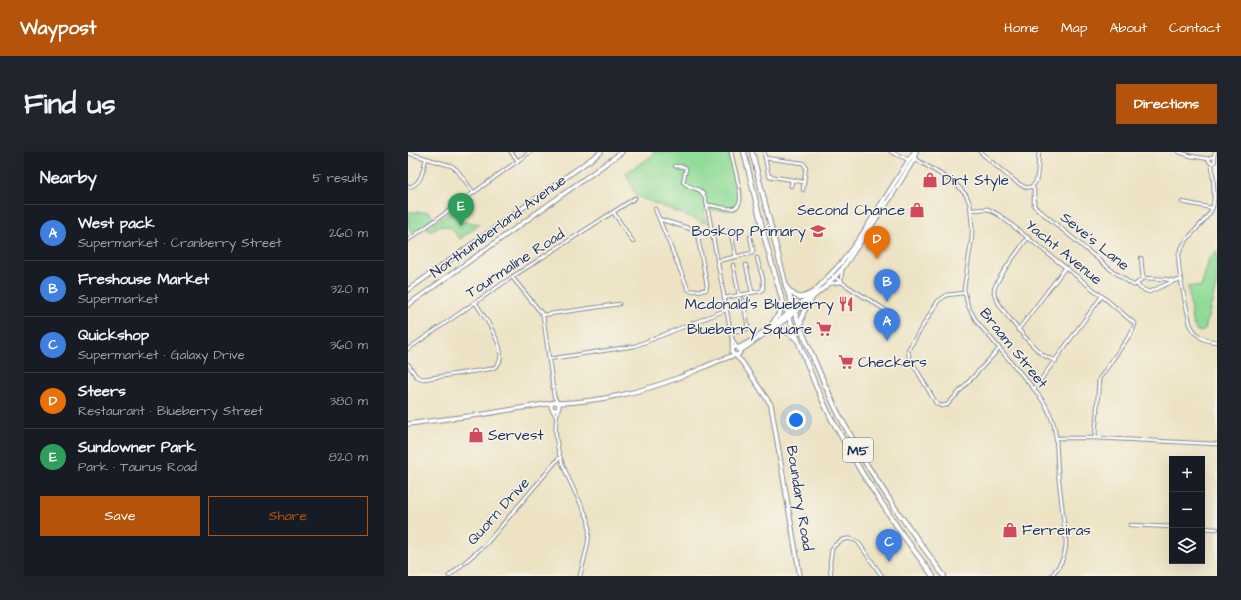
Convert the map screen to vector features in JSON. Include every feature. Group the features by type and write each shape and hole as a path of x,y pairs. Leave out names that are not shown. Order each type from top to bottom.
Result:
{"main road":[{"name":"M5","path":"744,152 766,243 782,299 815,384 831,418 862,474 902,534 933,576"},
{"name":"M5","path":"752,152 786,286 800,327 825,385 851,438 882,488 944,576"},
{"path":"786,286 796,297 804,297 814,292"},
{"path":"800,327 803,313 812,298"},
{"path":"770,330 780,312 782,299"},
{"path":"770,330 785,330 799,342"}],"street":[{"path":"511,152 518,160"},
{"path":"408,240 530,152"},
{"name":"Northumberland Avenue","path":"408,290 601,152"},
{"name":"Northumberland Avenue","path":"408,305 622,152"},
{"path":"675,166 685,167 684,182 702,192 707,205 733,208 739,203 740,195 730,152"},
{"path":"764,152 769,176 804,182"},
{"path":"891,152 912,162"},
{"path":"825,287 832,275 861,236 908,160 915,152"},
{"path":"980,152 1025,187 1032,186 1036,182 1039,152"},
{"path":"1179,152 1209,159 1214,157"},
{"path":"1215,152 1215,161 1212,163 1212,208 1180,250 1178,264 1190,324 1197,335 1207,341 1217,342"},
{"path":"408,153 452,166 457,170 473,192"},
{"path":"408,424 540,405 611,397 660,385 692,373 722,359 770,330 789,316 832,275 842,269 889,200 912,162 912,157"},
{"name":"Braam Street","path":"912,157 955,183 966,195 971,210 972,237 964,293 968,306 973,317 1034,390 1050,414 1054,425 1065,525 1066,552 1059,567 1051,576"},
{"path":"408,187 415,185 420,180 426,158"},
{"path":"765,158 803,163 806,167 803,190"},
{"path":"1209,159 1209,162 1212,163"},
{"path":"791,186 792,180"},
{"name":"Seve's Lane","path":"1032,186 1034,190 1034,206 1133,285 1137,284 1143,278 1141,258"},
{"name":"Tourmaline Road","path":"408,349 512,277 614,213 635,198"},
{"path":"1182,202 1212,208"},
{"name":"Boundary Road","path":"707,205 732,339 742,362"},
{"path":"655,209 690,291 703,291 706,290 707,287 698,234"},
{"name":"Yacht Avenue","path":"971,210 991,210 1066,267 1134,323 1135,326 1099,379 1095,438"},
{"path":"614,213 633,242"},
{"path":"659,219 688,228 698,234 711,231"},
{"path":"730,230 736,257"},
{"path":"698,238 712,235"},
{"path":"717,261 753,252 754,250 750,237"},
{"path":"1028,237 996,284 994,294 997,301 1018,330 1042,354 1056,361"},
{"path":"724,298 761,291 764,287 757,258"},
{"path":"746,264 752,292"},
{"path":"733,265 739,295"},
{"path":"1018,330 1066,267"},
{"path":"841,282 842,269"},
{"path":"832,275 895,316"},
{"path":"512,277 544,315 556,410 540,405"},
{"path":"1143,278 1165,279 1174,282"},
{"path":"1137,284 1140,288 1149,292 1182,280"},
{"path":"794,311 825,287 832,283 841,282"},
{"path":"964,293 947,295 938,301 907,352 936,403 941,406 947,405 1000,349"},
{"path":"1034,390 1102,296"},
{"path":"731,332 748,328 744,300"},
{"path":"408,364 416,376 423,379 497,367 500,361 499,343 493,330 475,302"},
{"path":"544,315 619,304"},
{"path":"549,359 635,346 726,310"},
{"path":"722,359 736,355 736,350"},
{"name":"Boundary Road","path":"736,350 736,355 767,397 772,408 800,576"},
{"path":"552,409 556,404"},
{"path":"556,404 556,437 559,458 588,519 589,525 587,545 580,576"},
{"path":"552,409 556,417"},
{"path":"1056,438 1095,438 1217,444"},
{"name":"Quorn Drive","path":"449,576 486,544 559,458"},
{"path":"1130,525 1169,527"},
{"path":"1205,528 1217,529"},
{"path":"831,576 830,563 832,550 834,546 846,538 852,538 858,542 882,576"}],"green space":[{"path":"653,152 729,152 739,198 736,210 704,210 705,223 636,196 626,173 654,155"},
{"path":"452,211 459,221 480,224 460,239 451,228 440,225 430,232 427,228"},
{"path":"408,212 429,212 434,218 412,233 408,226"},
{"path":"1217,250 1217,282 1205,329 1202,332 1196,330 1192,321 1188,286 1201,287 1209,259"}],"place":[{"name":"Dirt Style","path":"930,180"},
{"name":"Second Chance","path":"917,210"},
{"name":"Sundowner Park","path":"461,226"},
{"name":"Boskop Primary","path":"818,231"},
{"name":"Steers","path":"877,259"},
{"name":"Freshouse Market","path":"887,302"},
{"name":"Mcdonald's Blueberry","path":"846,304"},
{"name":"Blueberry Square","path":"824,329"},
{"name":"West pack","path":"887,341"},
{"name":"Checkers","path":"846,362"},
{"name":"Servest","path":"476,435"},
{"name":"Ferreiras","path":"1010,530"},
{"name":"Quickshop","path":"889,562"}]}
